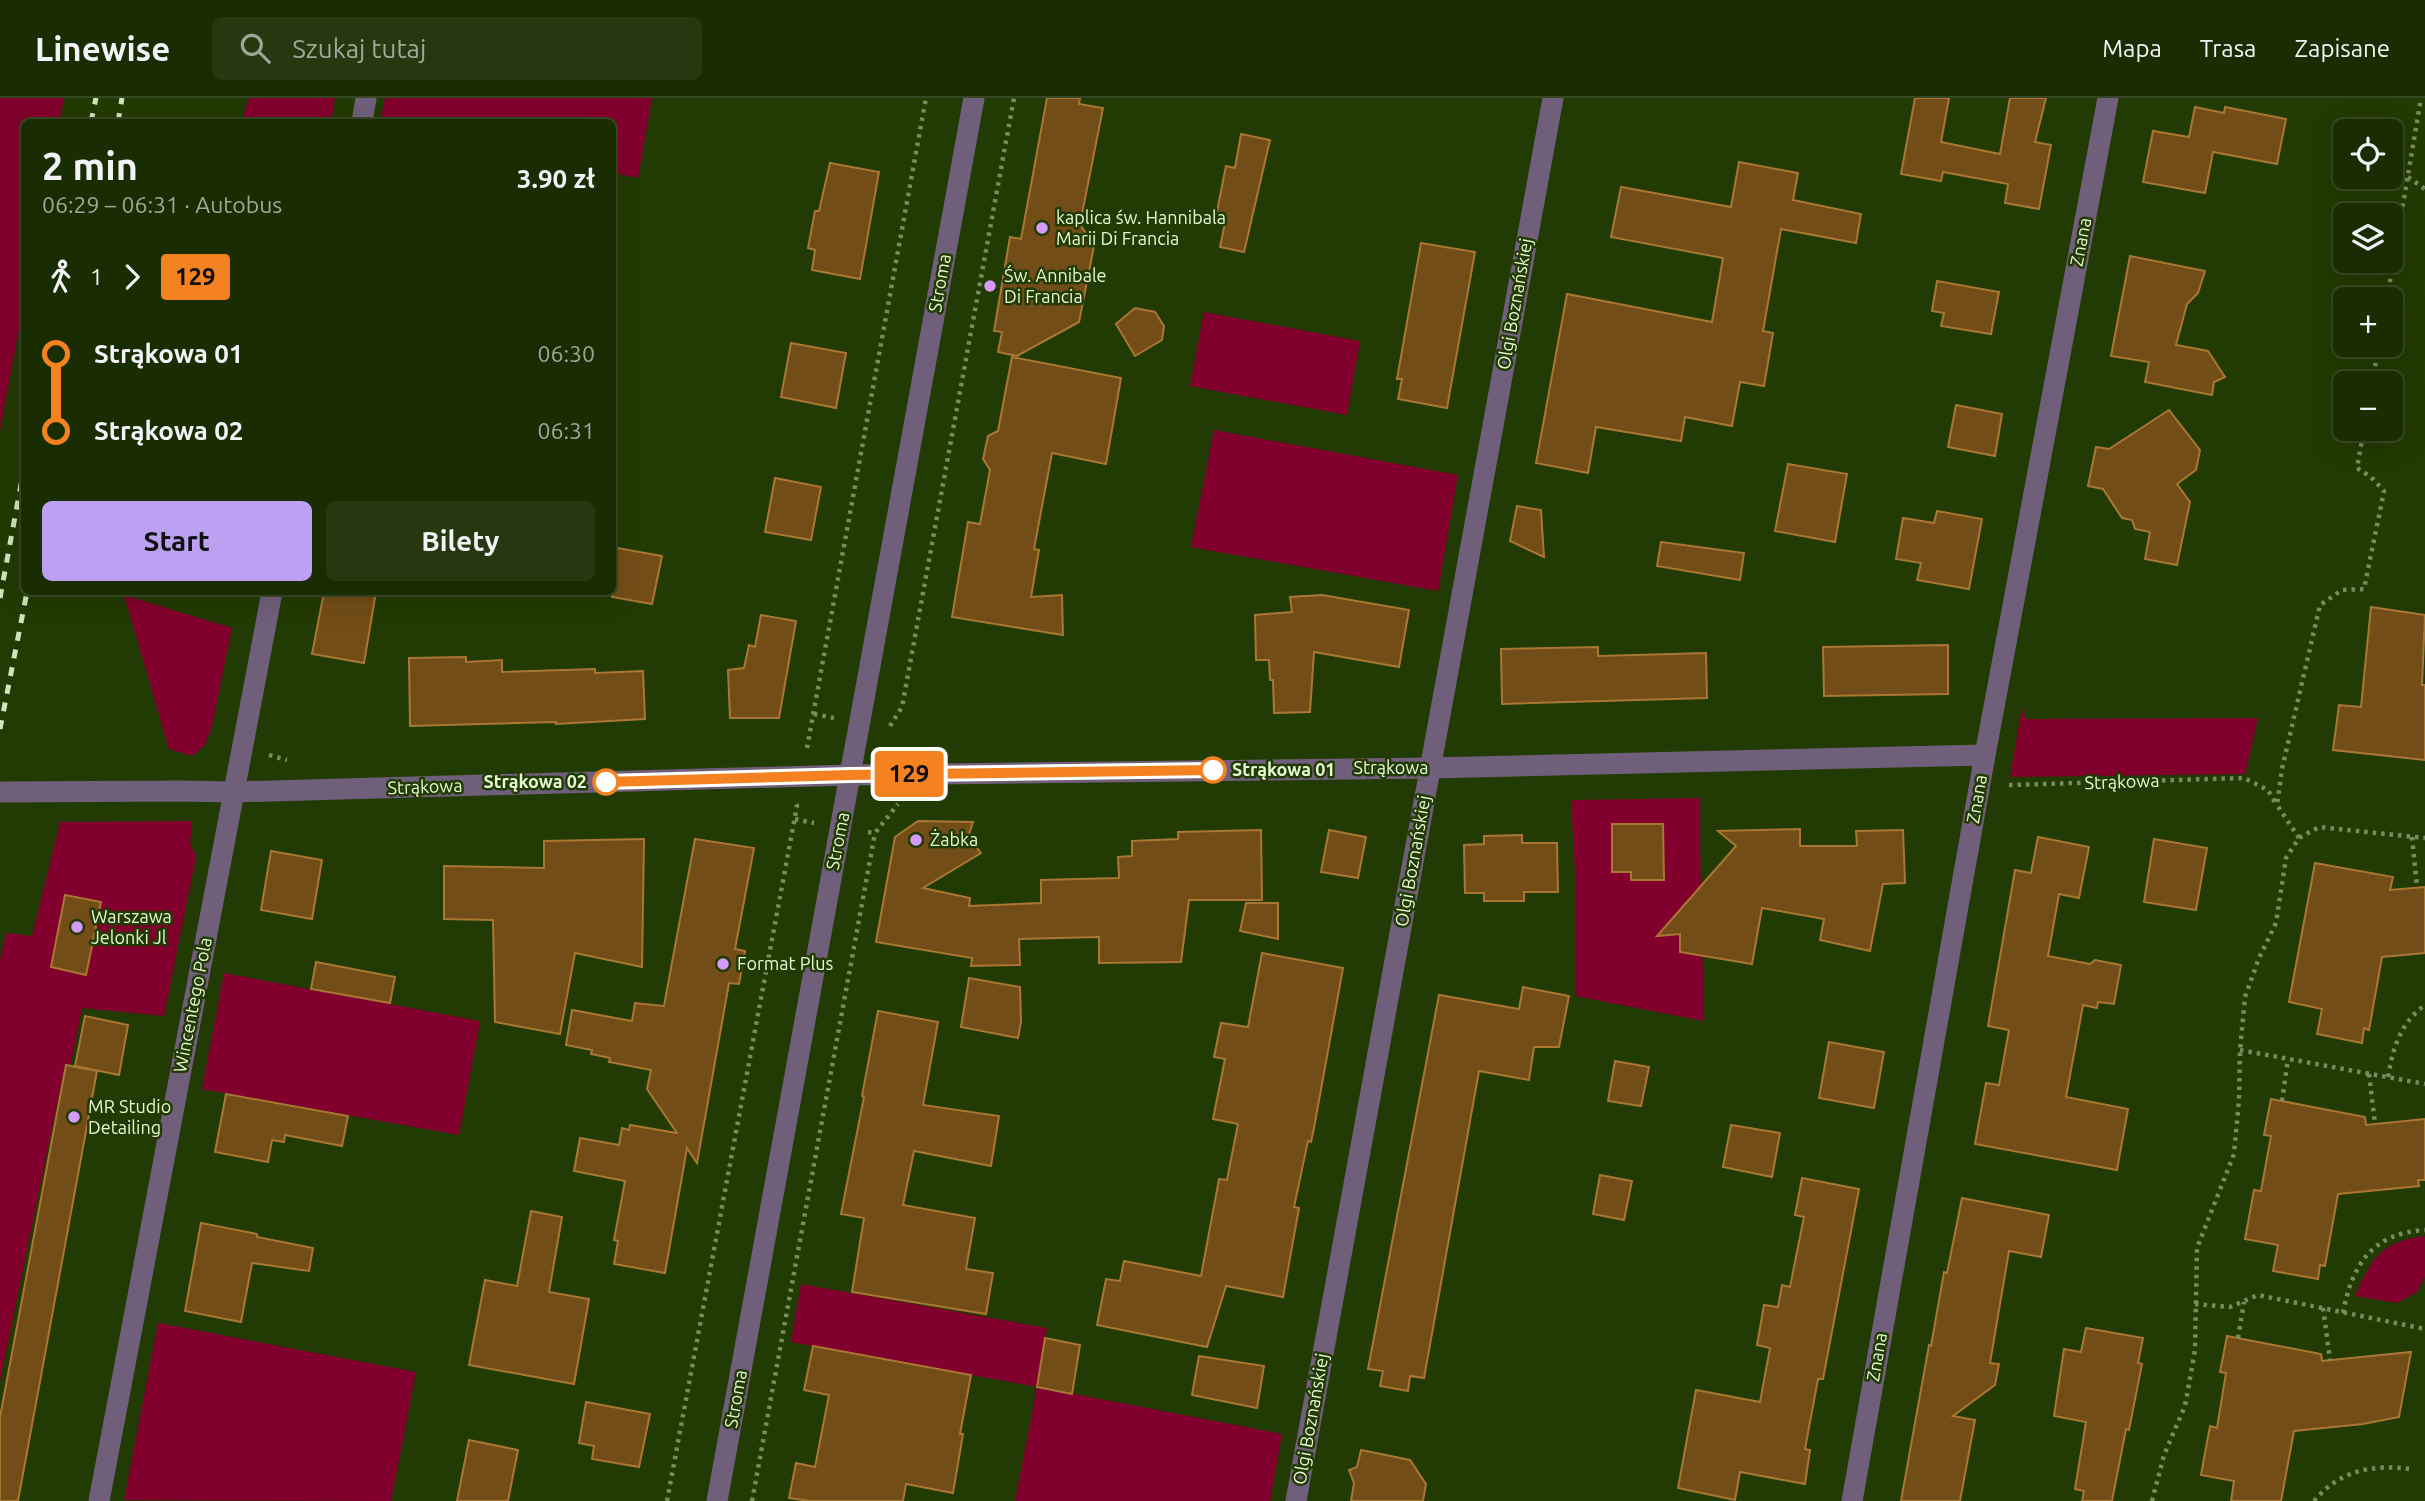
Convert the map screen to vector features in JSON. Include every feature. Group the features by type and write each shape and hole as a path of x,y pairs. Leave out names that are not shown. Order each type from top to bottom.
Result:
{"street":[{"path":"362,119 366,98"},
{"name":"Stroma","path":"717,1501 974,98"},
{"name":"Olgi Boznańskiej","path":"1296,1501 1553,98"},
{"name":"Znana","path":"1852,1501 1985,755 2108,98"},
{"name":"Wincentego Pola","path":"99,1501 271,595"},
{"name":"Strąkowa","path":"0,792 233,792 850,775 1430,768 1985,755"}],"path":[{"path":"667,1501 795,820 797,806 787,795 784,777 785,756 799,754 808,746 926,98"},
{"path":"814,714 888,730 902,708 1014,98"},
{"path":"2389,287 2421,98"},
{"path":"2408,177 2425,188"},
{"path":"2299,838 2277,805 2282,769 2320,605 2342,590 2364,589 2384,491 2371,477 2357,468 2362,441"},
{"name":"Strąkowa","path":"2001,785 2244,779 2268,790 2277,805"},
{"path":"752,1501 875,833 901,801"},
{"path":"795,820 875,833"},
{"path":"2152,1501 2164,1455 2185,1406 2196,1350 2197,1248 2234,1154 2245,997 2259,958 2276,923 2286,858 2299,838 2319,827 2425,838"},
{"path":"2412,837 2417,887"},
{"path":"2388,1077 2392,1052 2401,1030 2414,1013 2425,1005"},
{"path":"2240,1050 2425,1084"},
{"path":"2282,1101 2288,1059"},
{"path":"2369,1074 2375,1124"},
{"path":"2343,1313 2348,1289 2360,1261 2374,1248 2393,1237 2425,1230"},
{"path":"2195,1304 2230,1307 2258,1295 2425,1329"},
{"path":"2238,1338 2244,1301"},
{"path":"2323,1308 2330,1360"},
{"path":"2314,1501 2323,1490 2343,1476 2365,1468 2388,1466 2409,1469"}],"shaded area":[{"path":"0,98 64,98 60,119 21,119 21,319 0,430"},
{"path":"249,98 335,98 332,119 242,119"},
{"path":"385,98 652,98 638,178 616,174 616,119 381,119"},
{"path":"1204,312 1360,341 1347,415 1190,386"},
{"path":"1214,430 1458,475 1438,591 1191,547"},
{"path":"124,595 232,628 212,726 205,745 192,756 169,749"},
{"path":"2022,707 2026,719 2258,718 2245,774 2010,777"},
{"path":"1699,798 1704,1021 1575,996 1576,888 1571,800"},
{"path":"192,821 190,843 196,857 164,1016 82,1008 71,1063 65,1065 0,1381 0,960 6,933 32,936 60,822"},
{"path":"224,973 480,1021 459,1135 202,1089"},
{"path":"2425,1236 2425,1277 2417,1292 2397,1303 2355,1296 2373,1262 2388,1247 2410,1238"},
{"path":"801,1284 1047,1328 1038,1387 1282,1434 1270,1501 1015,1501 1037,1387 791,1342"},
{"path":"158,1323 416,1372 391,1501 124,1500"}],"building":[{"path":"1047,98 1080,98 1079,104 1103,108 1080,224 1094,246 1079,322 1017,356 998,352 1002,332 994,331 1010,237 1021,239"},
{"path":"1915,98 1949,98 1941,142 2000,154 2010,98 2046,98 2035,142 2051,145 2039,209 2005,203 2008,184 1943,172 1941,181 1901,174"},
{"path":"2195,107 2224,113 2225,107 2286,119 2277,164 2213,152 2205,193 2143,182 2153,131 2189,137"},
{"path":"1241,134 1270,140 1244,252 1220,247 1226,218 1216,216 1226,166 1235,168"},
{"path":"1739,162 1798,173 1793,200 1861,214 1856,243 1781,229 1763,331 1773,333 1764,386 1740,382 1732,426 1685,417 1681,441 1596,427 1588,473 1536,463 1567,294 1712,322 1723,258 1611,237 1621,187 1731,207"},
{"path":"830,163 879,172 860,279 812,270 815,250 808,248 815,211 819,211"},
{"path":"1421,243 1475,252 1447,408 1398,399 1402,379 1397,379"},
{"path":"2130,256 2205,271 2198,293 2187,304 2176,345 2208,351 2225,377 2214,382 2212,395 2145,382 2149,362 2111,356"},
{"path":"1937,281 1999,292 1991,334 1941,326 1944,313 1932,311"},
{"path":"1135,308 1155,312 1164,326 1162,340 1135,356 1116,324"},
{"path":"791,343 846,353 836,408 781,397"},
{"path":"1012,357 1121,378 1106,464 1052,453 1034,549 1039,550 1031,597 1062,595 1063,635 952,617 968,522 980,524 990,470 983,459 988,436 998,431"},
{"path":"1956,405 2002,414 1995,456 1948,447"},
{"path":"2169,410 2200,450 2196,470 2177,484 2190,502 2177,565 2145,559 2150,532 2135,529 2132,520 2122,518 2103,489 2088,486 2096,447 2109,449"},
{"path":"1788,464 1847,474 1835,542 1775,531"},
{"path":"775,478 821,487 811,540 765,532"},
{"path":"1517,506 1541,510 1544,557 1510,541"},
{"path":"1937,511 1982,519 1969,589 1917,580 1921,563 1896,559 1903,518 1934,523"},
{"path":"1661,542 1744,553 1740,580 1657,566"},
{"path":"616,548 662,556 652,604 612,597 616,595"},
{"path":"323,595 375,595 364,663 312,654"},
{"path":"1322,595 1409,610 1399,667 1314,652 1310,712 1274,713 1273,680 1270,680 1269,660 1256,660 1255,615 1292,612 1290,597"},
{"path":"2371,607 2425,615 2422,685 2425,685 2425,760 2333,750 2339,705 2361,707"},
{"path":"761,615 796,621 779,718 730,718 728,670 744,668 749,645 755,647"},
{"path":"1948,645 1948,694 1824,696 1823,647"},
{"path":"1598,647 1598,656 1706,653 1707,698 1502,704 1501,649"},
{"path":"466,657 466,662 502,660 502,672 595,669 595,673 643,671 645,719 556,724 410,726 409,658"},
{"path":"918,821 973,822 968,837 981,853 923,888 970,898 969,906 1041,903 1041,880 1119,878 1118,857 1132,856 1132,841 1178,839 1178,832 1261,830 1262,900 1189,900 1181,962 1099,963 1099,937 1019,939 1020,965 971,966 972,958 876,942 895,837"},
{"path":"1612,824 1663,824 1664,880 1631,880 1631,872 1612,872"},
{"path":"1800,829 1800,846 1857,846 1856,831 1903,830 1905,883 1883,884 1870,951 1820,940 1824,919 1762,908 1752,964 1680,952 1680,934 1657,936 1736,846 1718,831"},
{"path":"1329,830 1366,837 1358,878 1321,872"},
{"path":"1522,835 1522,843 1557,843 1558,892 1524,892 1524,901 1484,901 1484,893 1465,893 1464,845 1484,844 1484,836"},
{"path":"2038,837 2089,847 2079,898 2059,894 2048,956 2090,964 2095,960 2121,965 2114,1004 2098,1002 2097,1008 2083,1005 2066,1097 2128,1109 2117,1170 1975,1144 1986,1083 1999,1085 2009,1030 1988,1026 2015,870 2031,873"},
{"path":"644,839 642,967 575,953 560,1034 495,1022 493,920 444,919 444,866 544,868 544,841"},
{"path":"695,839 754,848 735,949 745,951 739,984 729,983 697,1163 687,1148 665,1273 614,1264 618,1241 614,1240 625,1181 574,1171 580,1138 619,1145 622,1128 629,1130 630,1125 677,1133 647,1089 651,1070 609,1062 610,1058 591,1054 592,1050 566,1045 572,1010 632,1021 635,1003 664,1006"},
{"path":"2154,839 2207,848 2196,910 2144,902"},
{"path":"271,851 322,860 312,919 261,910"},
{"path":"2315,863 2393,877 2390,890 2425,887 2425,953 2382,957 2369,1030 2364,1028 2362,1043 2317,1034 2322,1009 2289,1002"},
{"name":"Warszawa Jelonki Jl","path":"65,895 101,902 86,975 51,967"},
{"path":"1246,903 1278,903 1278,939 1240,931"},
{"path":"1262,953 1343,968 1314,1128 1311,1142 1308,1141 1294,1207 1299,1208 1283,1297 1226,1286 1207,1347 1097,1325 1106,1279 1120,1281 1124,1261 1201,1276 1219,1179 1227,1180 1238,1124 1213,1119 1225,1059 1214,1057 1221,1023 1248,1027"},
{"path":"316,962 395,977 390,1003 311,989"},
{"path":"969,978 1020,987 1021,1022 1018,1038 961,1027"},
{"path":"1523,987 1569,996 1559,1047 1534,1047 1529,1080 1479,1071 1424,1378 1410,1376 1408,1391 1380,1386 1383,1371 1368,1369 1439,995 1519,1009"},
{"path":"878,1011 938,1022 923,1105 999,1116 991,1166 914,1151 903,1205 975,1218 966,1269 993,1273 986,1314 852,1292 864,1218 841,1214"},
{"path":"85,1016 128,1025 119,1075 75,1066"},
{"path":"1829,1042 1884,1052 1874,1108 1819,1098"},
{"path":"1615,1061 1649,1067 1641,1106 1608,1101"},
{"path":"66,1065 97,1071 18,1501 0,1501 0,1417"},
{"path":"226,1094 348,1116 342,1146 285,1135 284,1142 272,1140 268,1162 215,1152"},
{"path":"2271,1099 2365,1117 2366,1125 2425,1119 2425,1180 2418,1180 2419,1186 2338,1194 2325,1266 2320,1265 2318,1279 2273,1271 2278,1245 2245,1239 2254,1190 2261,1191 2271,1136 2264,1135"},
{"path":"1731,1125 1780,1133 1772,1177 1723,1167"},
{"path":"1600,1175 1632,1181 1624,1220 1593,1214"},
{"path":"1802,1178 1859,1189 1823,1379 1818,1379 1805,1449 1810,1450 1805,1484 1740,1472 1735,1500 1678,1488 1696,1390 1760,1402 1770,1348 1757,1345 1764,1305 1778,1307 1782,1285 1790,1287 1804,1217 1795,1215"},
{"path":"1962,1198 2049,1215 2041,1257 2009,1251 1990,1363 1999,1364 1995,1385 1953,1416 1975,1420 1960,1501 1901,1501 1929,1345 1931,1346 1944,1272 1947,1273"},
{"path":"531,1211 562,1217 549,1292 589,1299 574,1384 469,1365 485,1280 517,1286"},
{"path":"201,1223 313,1248 309,1271 252,1263 241,1322 185,1311"},
{"path":"2086,1328 2143,1338 2138,1363 2142,1364 2112,1501 2082,1501 2084,1491 2075,1489 2086,1422 2054,1416 2064,1349 2081,1352"},
{"path":"2227,1336 2321,1354 2322,1361 2411,1352 2399,1417 2363,1424 2294,1431 2281,1501 2231,1501 2234,1481 2201,1475 2210,1426 2217,1428 2226,1373 2220,1372"},
{"path":"1045,1338 1080,1345 1072,1394 1037,1387"},
{"path":"813,1346 971,1375 953,1493 906,1484 903,1501 810,1501 789,1498 796,1463 815,1467 829,1395 804,1390"},
{"path":"1199,1356 1264,1366 1257,1408 1192,1395"},
{"path":"586,1402 650,1414 639,1467 592,1459 594,1446 579,1443"},
{"path":"469,1440 518,1450 508,1501 457,1501"},
{"path":"1361,1450 1410,1460 1426,1484 1423,1501 1351,1501 1354,1483 1349,1470 1357,1467"}],"railway":[{"path":"92,119 96,98"},
{"path":"118,119 122,98"},
{"path":"0,598 21,484"},
{"path":"0,729 26,595"}],"bus line":[{"name":"129","path":"606,782 850,775 1213,770"}],"place":[{"name":"kaplica św. Hannibala Marii Di Francia","path":"1042,228"},
{"name":"Św. Annibale Di Francia","path":"990,286"},
{"name":"Strąkowa 01","path":"1213,770"},
{"name":"Strąkowa 02","path":"606,782"},
{"name":"Żabka","path":"916,840"},
{"name":"Warszawa Jelonki Jl","path":"77,927"},
{"name":"Format Plus","path":"723,964"},
{"name":"MR Studio Detailing","path":"74,1117"}]}
